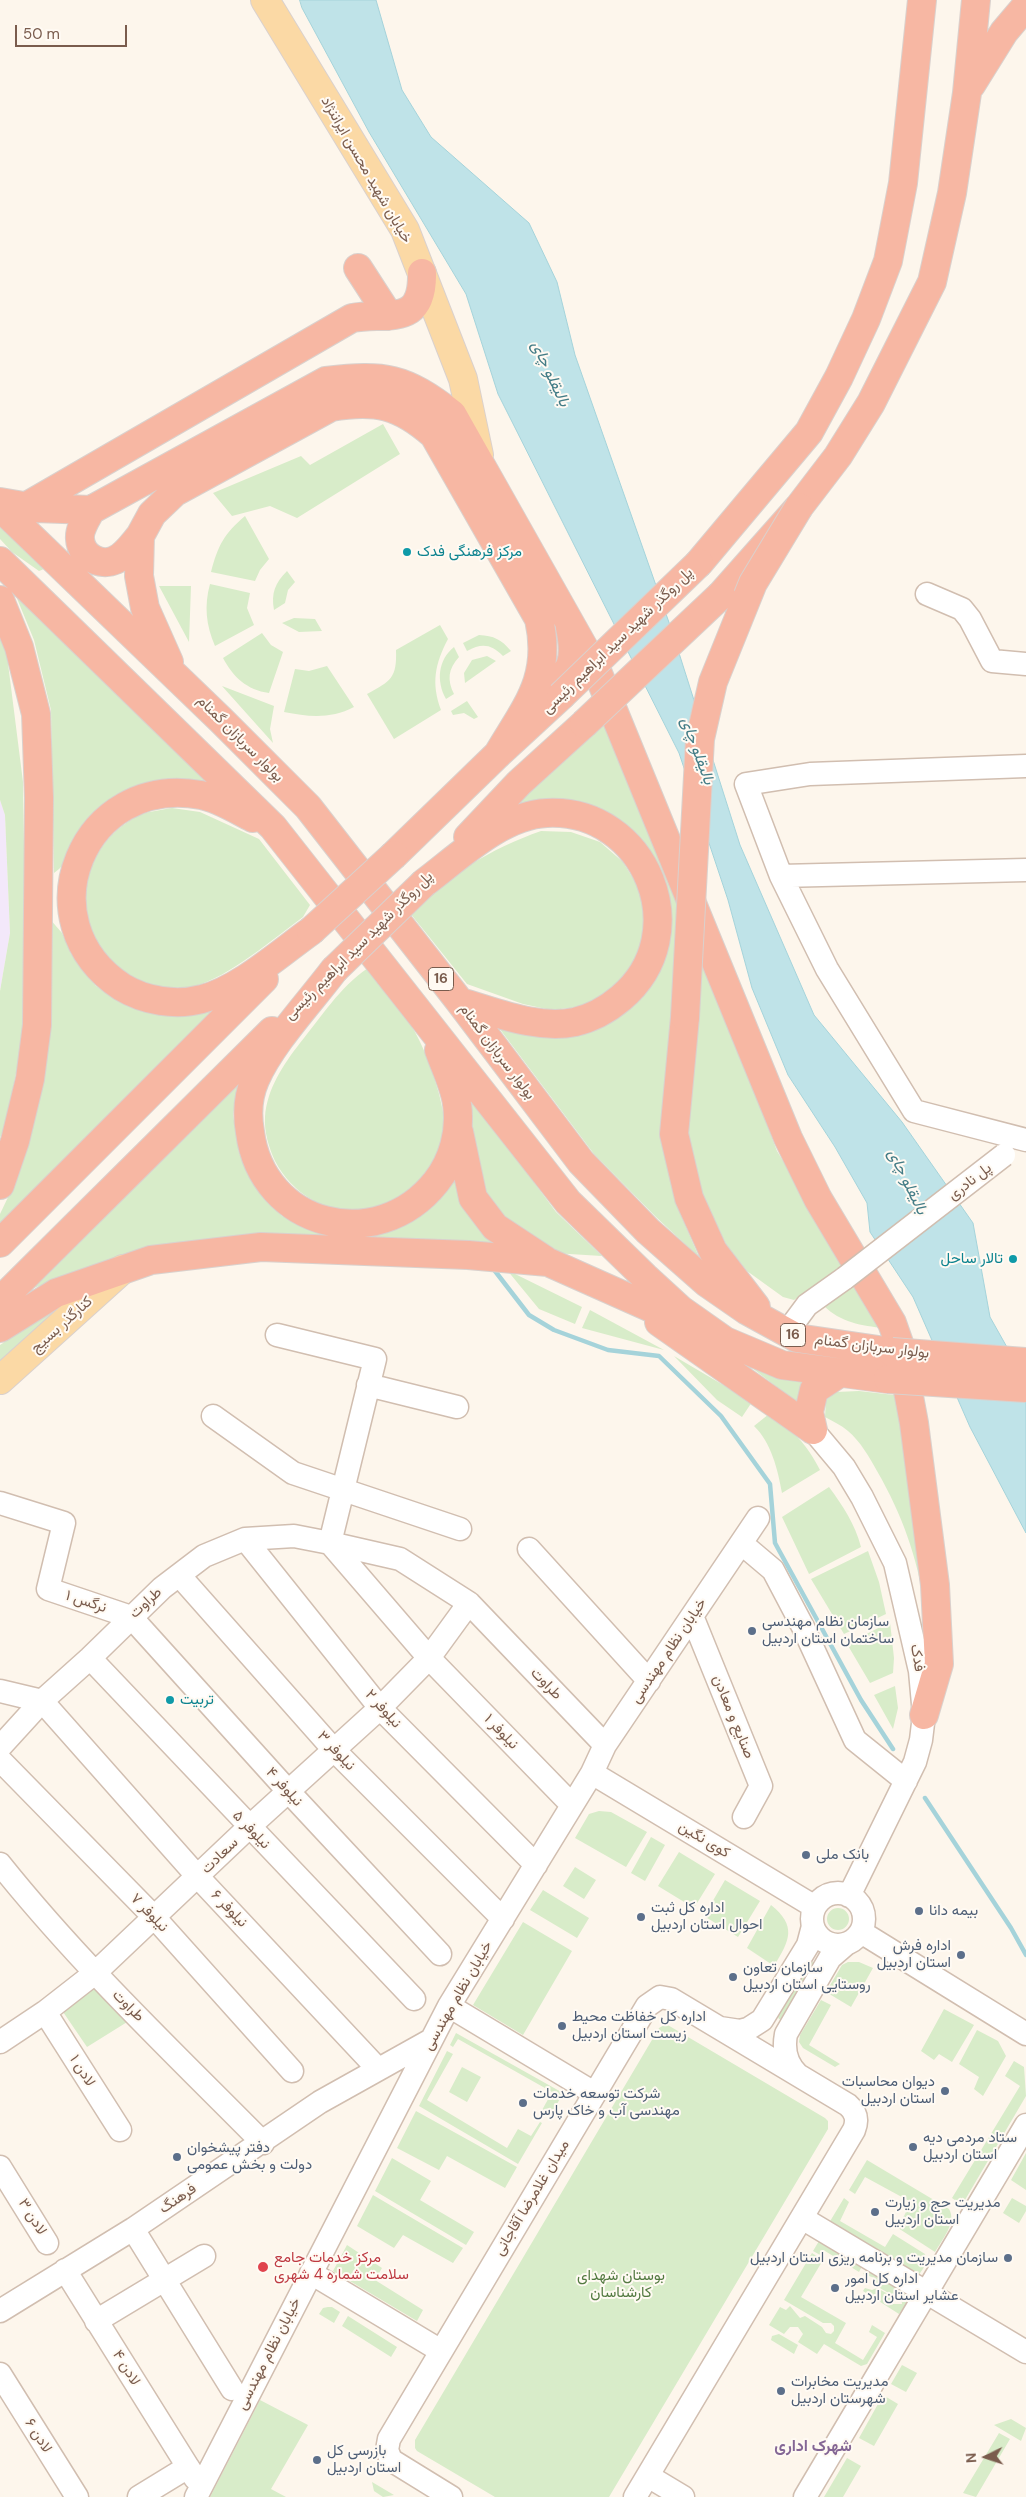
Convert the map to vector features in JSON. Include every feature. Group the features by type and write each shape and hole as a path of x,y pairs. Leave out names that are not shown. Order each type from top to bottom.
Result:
{"highway":[{"name":"پل روگذر شهید سید ابراهیم رئیسی","path":"0,1243 311,932 699,563 809,432 839,377 866,319 888,260 903,183 922,0"},
{"path":"777,1327 713,1251 689,1198 674,1134 685,1017 700,739 714,682 753,584 799,507 838,456 871,403 932,282 952,192 967,93 976,0"},
{"path":"967,93 1004,32 1026,6"},
{"path":"358,268 389,316"},
{"path":"27,506 352,318 389,316 406,312 416,304 422,292 422,273"},
{"path":"0,502 27,506 91,510 326,381 356,377 386,379 406,384 429,396 452,414 597,672 788,1138 818,1199 883,1305 899,1343 923,1486 936,1608 939,1664 924,1715"},
{"path":"232,387 251,422"},
{"path":"91,510 81,531 82,548 93,560 108,562 115,560 140,536 152,514 175,492 331,407 353,403 392,407 422,424 434,435 539,619 544,643 543,665 532,697 498,754"},
{"name":"بولوار سربازان گمنام","path":"0,507 174,674 308,807 460,1002 581,1162 648,1231 707,1282 746,1310 797,1338 892,1352 1026,1362"},
{"name":"پل روگذر شهید سید ابراهیم رئیسی","path":"0,1301 424,883 520,783 721,595 799,507"},
{"path":"140,536 139,576 145,608 174,674"},
{"name":"بولوار سربازان گمنام","path":"0,560 273,827 568,1202 681,1310 725,1341 782,1365 838,1374 888,1379 1026,1388"},
{"path":"0,600 19,647 36,714 39,798 37,1025 28,1088 15,1141 0,1185"},
{"path":"364,880 365,866 486,749 498,725 541,700 569,670 574,656 569,621"},
{"path":"273,827 203,795 169,791 135,799 106,818 84,845 72,878 72,914 83,947 104,975 134,994 168,1003 202,999 234,985 311,932"},
{"path":"424,883 513,821 547,813 582,817 614,832 639,856 654,888 659,923 652,957 634,987 607,1010 575,1022 540,1024 460,1002"},
{"path":"334,970 272,1051 255,1081 247,1115 252,1150 268,1182 293,1206 324,1221 359,1225 393,1217 423,1199 445,1171 457,1139 457,1104 430,1025"},
{"path":"457,1123 473,1198 495,1227 548,1262 725,1341"},
{"path":"0,1328 56,1293 151,1260 261,1246 468,1255 548,1262"},
{"path":"619,1295 714,1358 813,1430"},
{"path":"813,1430 809,1412 814,1390 838,1374"}],"main road":[{"name":"خیابان شهید محسن ایراننژاد","path":"265,0 405,230 462,378 480,464"},
{"name":"کنارگذر بسیج","path":"0,1380 123,1269"}],"street":[{"path":"927,594 962,609 970,619 992,661 1026,664"},
{"path":"1026,766 810,774 746,784 781,876 828,969 914,1111 1026,1140"},
{"path":"781,876 1026,870"},
{"name":"پل نادری","path":"777,1327 845,1278 1004,1155 1026,1146"},
{"path":"278,1335 375,1359 330,1543 429,1658"},
{"path":"368,1385 457,1407"},
{"path":"213,1416 293,1473 460,1529"},
{"name":"فدک","path":"813,1430 848,1474 895,1563 920,1671 924,1715 921,1740 915,1762 849,1896"},
{"name":"نرگس ۱","path":"0,1503 64,1523 48,1589 131,1617"},
{"name":"خیابان نظام مهندسی","path":"198,2492 449,2006 592,1773 605,1745 758,1518"},
{"name":"طراوت","path":"0,1746 42,1701 90,1658 131,1617 204,1556 245,1538 294,1536 400,1559 469,1603 605,1745"},
{"name":"نیلوفر ۲","path":"245,1538 380,1708 536,1865"},
{"path":"741,1543 773,1570 803,1627 855,1740 906,1780"},
{"path":"529,1549 649,1680"},
{"name":"نیلوفر ۳","path":"179,1575 334,1750 503,1919"},
{"name":"سعادت","path":"0,2042 45,2012 95,1973 380,1708 429,1658 469,1603"},
{"name":"صنایع و معادن","path":"692,1616 760,1786 744,1817"},
{"name":"نیلوفر ۴","path":"131,1617 288,1792 440,1954"},
{"name":"نیلوفر ۵","path":"90,1658 249,1828 414,1999"},
{"name":"نیلوفر ۱","path":"429,1658 572,1805"},
{"path":"0,1691 42,1701"},
{"name":"نیلوفر ۶","path":"42,1701 198,1877 378,2069"},
{"name":"نیلوفر ۷","path":"0,1760 154,1917 292,2070"},
{"name":"کوی نگین","path":"592,1773 814,1916"},
{"name":"طراوت","path":"0,1864 25,1896 95,1973 263,2143"},
{"path":"716,2026 723,2030 740,2031 756,2025 768,2013 808,1945 814,1916 825,1897 832,1894 849,1896 858,1902 864,1913 853,1938 830,1958 790,2026 784,2042 791,2067 803,2079"},
{"path":"814,1916 819,1937 827,1943 853,1938 1026,2034"},
{"name":"میدان غلامرضا آقاجانی","path":"451,2497 395,2463 388,2455 389,2439 646,2006 655,1998 666,1997 848,2105 856,2119 854,2130 636,2497"},
{"path":"449,2006 594,2093"},
{"name":"لادن ۱","path":"45,2012 120,2130"},
{"path":"768,2013 766,2023 772,2031 780,2033 790,2026"},
{"name":"فرهنگ","path":"0,2311 133,2229 263,2143 320,2102 431,2040"},
{"path":"805,2497 1026,2125"},
{"name":"لادن ۳","path":"0,2167 47,2243"},
{"path":"802,2218 1026,2352"},
{"path":"133,2229 232,2389"},
{"path":"96,2320 204,2256"},
{"name":"لادن ۴","path":"65,2270 188,2467 198,2492"},
{"path":"311,2273 441,2351"},
{"name":"لادن ۶","path":"0,2374 76,2497"},
{"path":"138,2497 188,2467"},
{"path":"648,2476 683,2497"}],"shaded area":[{"path":"0,800 5,815 10,933 0,991"}],"green space":[{"path":"383,424 400,454 297,518 270,506 232,516 213,493 301,456 310,465"},
{"path":"245,516 269,559 260,570 255,581 211,572 216,554 223,541"},
{"path":"0,519 44,569 39,571 12,552 0,539"},
{"path":"287,571 295,582 288,590 285,603 274,610 273,598 275,589 279,580"},
{"path":"210,584 250,593 247,608 254,625 215,646 207,615"},
{"path":"159,586 191,586 189,642"},
{"path":"16,596 213,785 167,780 141,786 128,792 94,817 76,838 66,860 54,873 51,710 34,640"},
{"path":"2,616 23,782 25,1028 6,1123 0,1138 0,991 10,933 5,815 0,800 0,617"},
{"path":"294,618 315,619 322,631 299,632 282,623"},
{"path":"440,625 448,639 437,665 435,682 441,710 394,739 367,694 382,686 391,678 394,673 396,650"},
{"path":"262,633 271,645 283,652 269,693 247,686 236,677 223,658"},
{"path":"479,635 497,639 511,651 503,656 490,647 482,646 467,651 463,643"},
{"path":"454,647 459,657 450,675 450,684 454,694 446,699 441,685 440,671 445,658"},
{"path":"487,656 496,661 465,683 464,673 472,660"},
{"path":"327,666 354,707 337,714 320,716 284,712 295,669 309,671"},
{"path":"222,686 274,706 270,729 273,743"},
{"path":"467,701 478,717 474,719 464,713 453,715 451,711"},
{"path":"609,714 680,888 676,1204 699,1257 656,1217 594,1154 493,1020 580,1033 610,1023 642,998 664,959 667,939 620,827 506,815"},
{"path":"172,808 200,812 259,839 310,905 303,917 236,966 208,981 184,988 150,984 123,971 103,952 91,928 86,903 89,877 99,852 117,830 142,814"},
{"path":"541,831 571,832 600,842 623,862 639,888 645,918 640,948 626,975 605,995 579,1007 551,1010 523,1004 467,984 410,913 439,887 471,864 505,846"},
{"path":"49,918 62,933 71,954 96,986 132,1008 168,1015 222,1005 0,1229 0,1214 10,1193"},
{"path":"702,956 777,1151 845,1264 794,1300 783,1297 747,1271 726,1244 702,1193 686,1131"},
{"path":"368,968 415,1032 435,1079 444,1123 436,1157 427,1171 410,1189 390,1201 369,1208 348,1210 327,1206 307,1196 289,1181 275,1161 271,1151 266,1134 265,1117 272,1087 288,1060 340,993"},
{"path":"241,1076 233,1114 239,1153 258,1190 282,1216 319,1233 343,1237 398,1225 429,1204 458,1080 556,1212 602,1256 260,1235 148,1246 23,1292"},
{"path":"507,1270 582,1307 575,1324 539,1309"},
{"path":"855,1279 884,1328 852,1322 837,1316 824,1306"},
{"path":"76,1296 0,1364 0,1345"},
{"path":"590,1310 664,1350 582,1328"},
{"path":"674,1356 752,1402 742,1417 717,1400"},
{"path":"752,1368 815,1378 803,1407"},
{"path":"859,1391 903,1396 925,1605 913,1552 886,1488 868,1455 857,1440 845,1429 825,1417 826,1400 836,1392"},
{"path":"769,1414 799,1438 810,1452 820,1470 782,1493 776,1466 769,1448 754,1426"},
{"path":"829,1487 848,1516 861,1547 809,1574 782,1517"},
{"path":"868,1551 879,1582 886,1614 844,1634 811,1579"},
{"path":"890,1622 894,1658 893,1673 870,1683 847,1644"},
{"path":"895,1686 898,1708 893,1729 874,1695"},
{"path":"599,1811 611,1812 647,1832 626,1867 575,1838 589,1814"},
{"path":"651,1837 665,1845 645,1881 631,1873"},
{"path":"679,1852 715,1874 694,1908 658,1886"},
{"path":"575,1867 596,1880 584,1899 563,1886"},
{"path":"725,1880 760,1901 738,1937 704,1916"},
{"path":"543,1890 589,1918 577,1938 530,1910"},
{"path":"771,1905 785,1920 788,1927 787,1941 774,1966 747,1948"},
{"path":"838,1908 846,1911 849,1919 846,1927 838,1930 830,1927 827,1919 830,1911"},
{"path":"523,1922 572,1951 523,2035 473,2005"},
{"path":"811,1961 815,1963 781,2020 779,2019 777,2015"},
{"path":"848,1962 859,1962 873,1968 851,2007 826,1992 842,1965"},
{"path":"93,1989 102,1989 132,2019 87,2047 61,2009 78,1994"},
{"path":"821,2000 831,2005 809,2045 840,2064 835,2067 803,2048 799,2042 800,2035"},
{"path":"944,2009 974,2025 952,2062 939,2054 934,2060 921,2051"},
{"name":"بوستان شهدای کارشناسان","path":"666,2024 825,2118 828,2121 828,2129 609,2497 495,2497 417,2451 415,2440 659,2028"},
{"path":"977,2030 998,2041 1006,2056 983,2096 974,2089 979,2077 959,2064"},
{"path":"456,2033 563,2093 550,2117 541,2112 552,2092 458,2039 453,2047 450,2045"},
{"path":"447,2051 453,2054 427,2100 507,2148 518,2129 531,2136 540,2122 542,2123 518,2164 419,2106"},
{"path":"1014,2061 1024,2067 1026,2096 962,2205 952,2198 1020,2086 1005,2076"},
{"path":"462,2067 481,2077 467,2102 449,2092"},
{"path":"416,2111 517,2167 505,2188 447,2156 439,2170 397,2148"},
{"path":"1026,2153 1026,2190 1011,2180"},
{"path":"392,2158 431,2181 420,2200 474,2232 466,2245 375,2191"},
{"path":"867,2160 949,2209 951,2214 950,2225 935,2252 898,2228 911,2202 865,2177 855,2194 849,2190"},
{"path":"373,2195 463,2248 453,2263 403,2235 394,2248 357,2226"},
{"path":"844,2198 849,2202 840,2221 885,2247 893,2234 925,2254 927,2263 918,2276 829,2223"},
{"path":"1012,2198 1026,2206 1026,2211 1019,2223 1003,2213"},
{"path":"819,2241 862,2266 859,2272 825,2251 822,2256 813,2251"},
{"path":"347,2245 382,2268 375,2280 423,2310 417,2321 333,2271"},
{"path":"812,2253 823,2260 801,2297 846,2323 835,2343 863,2360 877,2337 869,2332 872,2325 885,2333 867,2364 861,2366 824,2344 817,2354 798,2342 803,2334 798,2327 790,2327 784,2334 769,2325 780,2307 786,2310 790,2306 800,2318 805,2316 822,2327 826,2333 831,2334 834,2331 834,2326 831,2323 823,2323 784,2300"},
{"path":"866,2270 911,2297 899,2314 863,2291 865,2288 872,2290 877,2288 890,2295 892,2304 902,2304 901,2294 897,2292 892,2295 878,2287 875,2278 863,2274"},
{"path":"332,2307 340,2312 334,2323 319,2314 323,2308"},
{"path":"348,2316 397,2347 391,2357 342,2326"},
{"path":"779,2334 798,2345 794,2354 771,2340 772,2336"},
{"path":"902,2365 917,2373 906,2392 891,2384"},
{"path":"883,2395 898,2404 874,2446 859,2438"},
{"path":"260,2400 308,2425 271,2489 286,2497 210,2497"},
{"path":"1011,2419 1026,2428 1021,2441 994,2425"},
{"path":"999,2433 1010,2439 976,2497 963,2493"},
{"path":"847,2458 861,2466 843,2497 824,2497"},
{"path":"372,2482 394,2495 383,2497 374,2491"}],"water":[{"name":"بالیقلو چای","path":"300,0 376,0 402,90 431,137 529,223 557,282 575,355 672,631 740,845 814,1015 902,1122 973,1223 990,1317 1026,1381 1026,1533 970,1427 913,1297 870,1232 867,1203 835,1147 788,1075 752,988 728,900 679,753 498,394 466,294 369,132 302,8"}],"waterway":[{"path":"495,1271 529,1315 554,1330 608,1350 659,1356 721,1416 770,1484 775,1543 861,1700 893,1749"},
{"path":"925,1798 1011,1928 1026,1955"}],"place":[{"name":"مرکز فرهنگی فدک","path":"407,552"},
{"name":"تالار ساحل","path":"1013,1259"},
{"name":"سازمان نظام مهندسی ساختمان استان اردبیل","path":"752,1631"},
{"name":"تربیت","path":"170,1700"},
{"name":"بانک ملی","path":"806,1855"},
{"name":"بیمه دانا","path":"919,1911"},
{"name":"اداره کل ثبت احوال استان اردبیل","path":"641,1917"},
{"name":"اداره فرش استان اردبیل","path":"961,1955"},
{"name":"سازمان تعاون روستایی استان اردبیل","path":"733,1977"},
{"name":"اداره کل خفاظت محیط زیست استان اردبیل","path":"562,2026"},
{"name":"دیوان محاسبات استان اردبیل","path":"945,2091"},
{"name":"شرکت توسعه خدمات مهندسی آب و خاک پارس","path":"523,2103"},
{"name":"ستاد مردمی دیه استان اردبیل","path":"913,2147"},
{"name":"دفتر پیشخوان دولت و بخش عمومی","path":"177,2157"},
{"name":"مدیریت حج و زیارت استان اردبیل","path":"875,2212"},
{"name":"سازمان مدیریت و برنامه ریزی استان اردبیل","path":"1008,2258"},
{"name":"مرکز خدمات جامع سلامت شماره 4 شهری","path":"263,2267"},
{"name":"اداره کل امور عشایر استان اردبیل","path":"835,2288"},
{"name":"مدیریت مخابرات شهرستان اردبیل","path":"781,2391"},
{"name":"بازرسی کل استان اردبیل","path":"317,2460"}],"district":[{"name":"شهرک اداری","path":"813,2447"}]}
